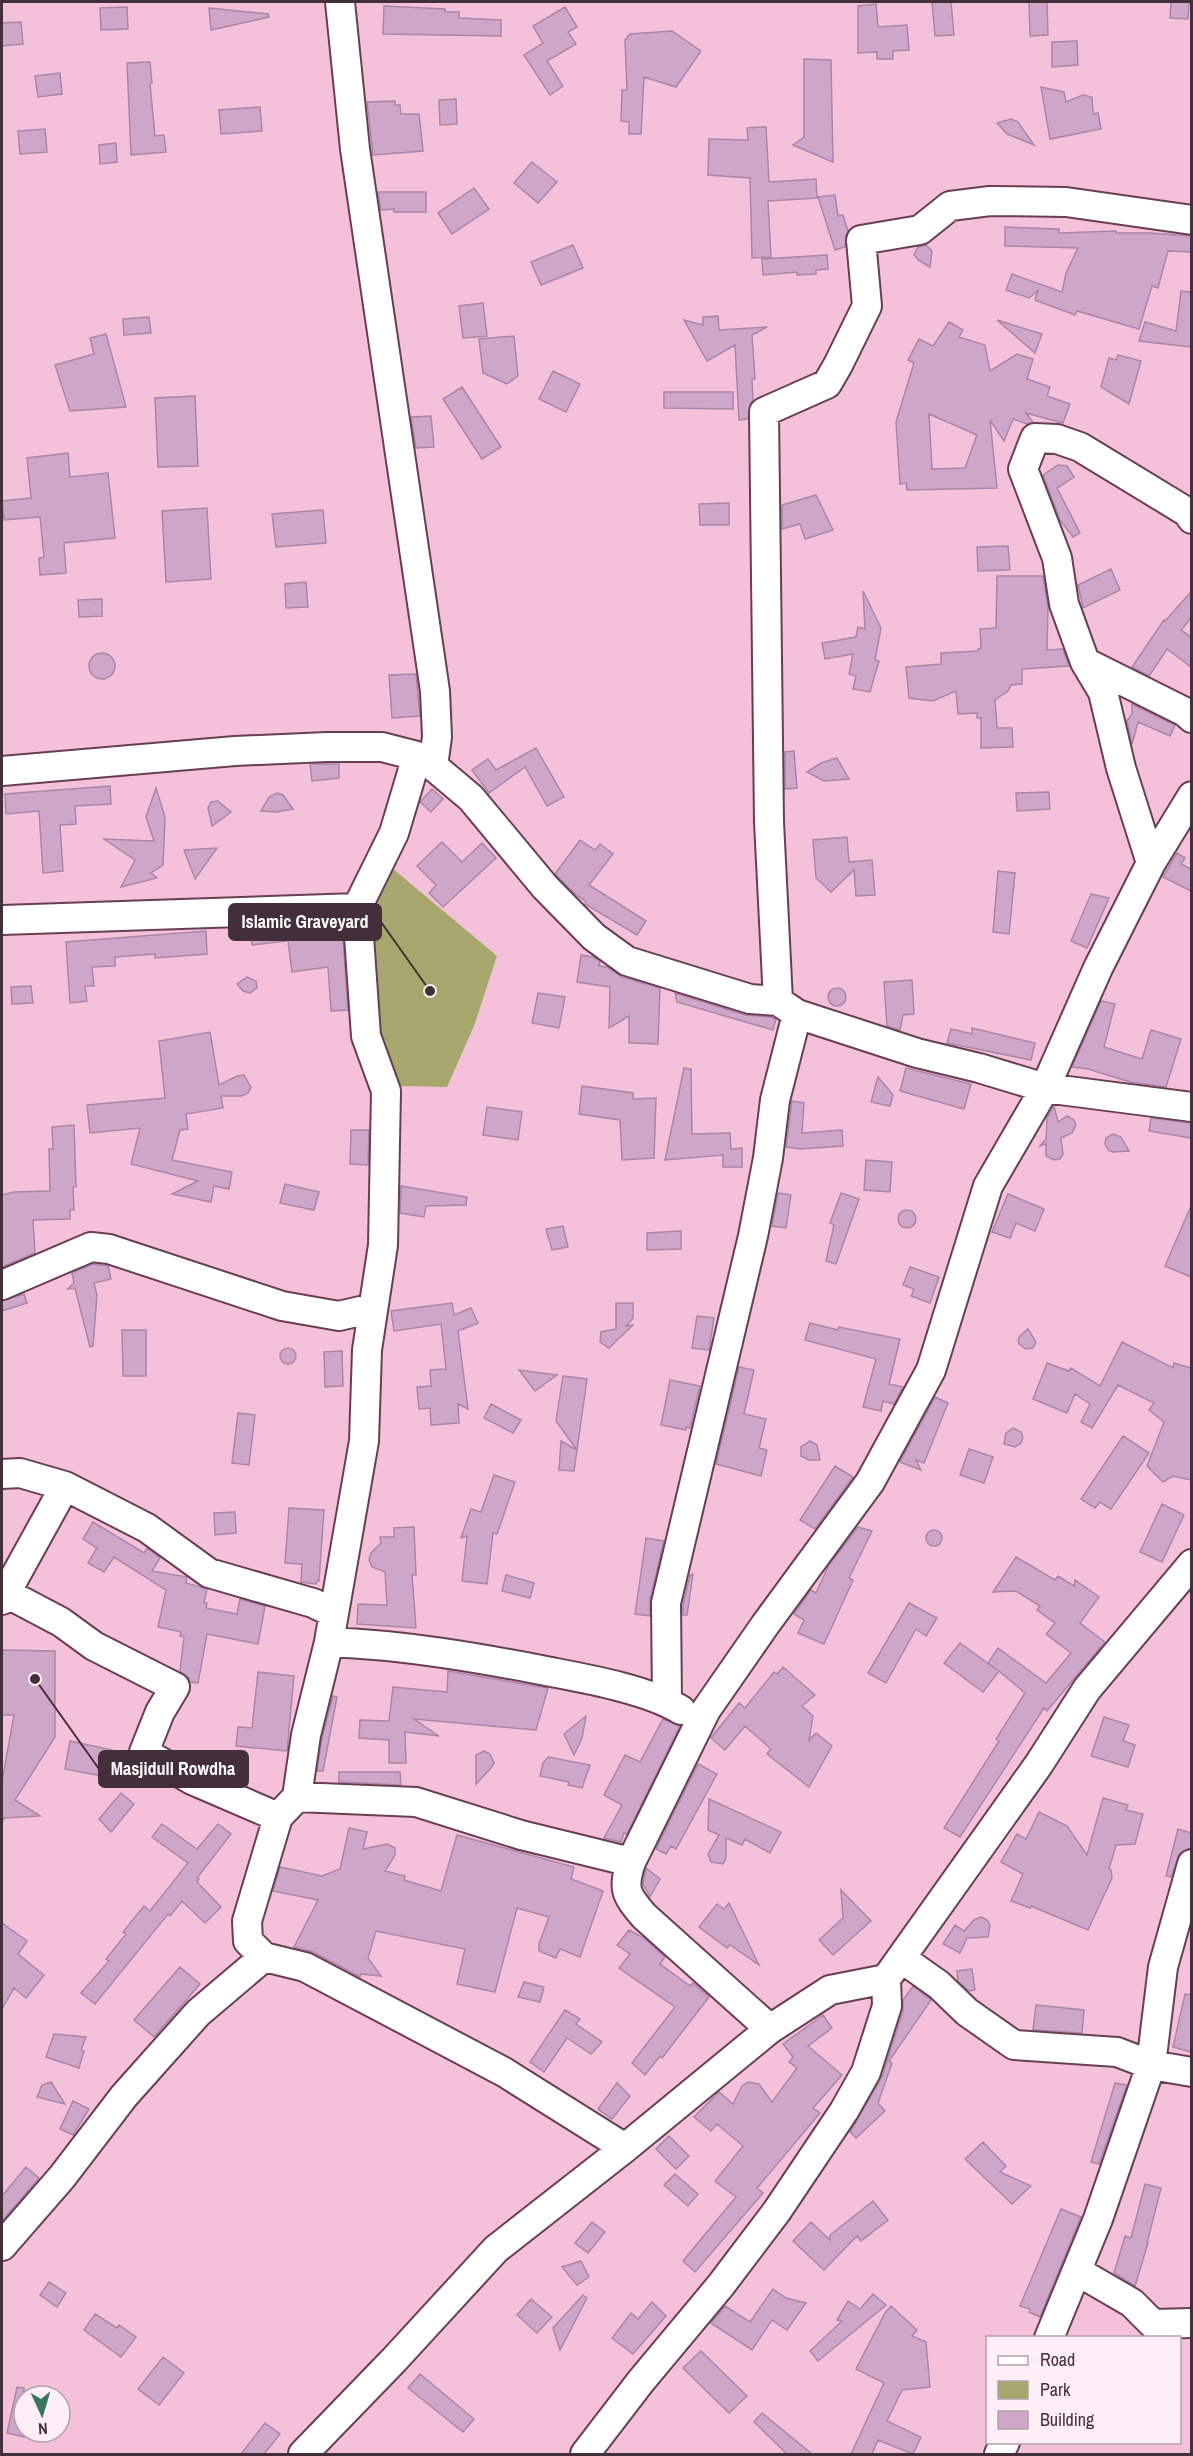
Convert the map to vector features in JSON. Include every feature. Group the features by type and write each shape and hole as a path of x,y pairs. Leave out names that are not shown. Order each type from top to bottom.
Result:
{"street":[{"path":"340,2 355,149 435,691 437,738 357,908 366,1036 386,1091 383,1245 367,1350 364,1441 329,1642 287,1807 247,1921 248,1941 264,1957 305,1967 504,2072 625,2148"},
{"path":"667,1701 666,1604 753,1236 768,1158 787,1007 769,822 764,412 826,384 838,365 867,306 861,240 920,230 950,206 990,201 1066,202 1191,219"},
{"path":"1151,863 1120,768 1103,692 1085,662 1064,604 1057,558 1023,469 1035,438 1057,439 1080,447 1187,512 1191,519"},
{"path":"1085,662 1185,712 1191,718"},
{"path":"2,771 235,751 382,747 425,761 471,798 545,887 594,937 627,961 750,999 787,1007 917,1053 1046,1088 1191,1107"},
{"path":"770,2029 638,1910 628,1897 626,1877 631,1862 700,1721 765,1625 870,1482 931,1370 988,1186 1046,1088 1098,968 1151,863 1191,796"},
{"path":"2,920 357,908"},
{"path":"2,1285 46,1264 91,1247 109,1249 139,1258 282,1306 339,1316 373,1308"},
{"path":"2,1474 20,1473 65,1486 147,1528 208,1573 313,1604 334,1613"},
{"path":"65,1486 4,1597 61,1622 94,1646 175,1687 160,1712 144,1752 192,1780 287,1807 416,1802 521,1835 631,1862"},
{"path":"585,2454 641,2381 721,2285 777,2211 844,2111 866,2073 887,2006 893,1968 1039,1764 1087,1689 1140,1623 1190,1568"},
{"path":"329,1642 384,1644 586,1678 667,1701 700,1721"},
{"path":"1049,2336 1098,2219 1151,2065 1163,1967 1191,1864"},
{"path":"2,2246 62,2177 124,2096 198,2013 264,1957"},
{"path":"303,2454 394,2360 496,2249 625,2148 770,2029 830,1990 893,1968 939,1985 967,2012 1014,2045 1117,2052 1151,2065 1191,2072"},
{"path":"1077,2271 1132,2303 1153,2324 1191,2323"}],"green space":[{"path":"392,868 497,956 474,1026 447,1087 399,1086 381,1050 367,911"}],"building":[{"path":"932,2 951,2 954,35 935,36"},
{"path":"1029,2 1047,2 1048,35 1030,36"},
{"path":"1171,2 1189,2 1188,19 1170,18"},
{"path":"876,4 878,27 907,25 909,50 893,51 893,59 877,59 877,52 858,53 858,6"},
{"path":"384,6 445,9 445,12 459,12 459,18 501,20 501,36 383,34"},
{"path":"127,7 128,29 101,30 100,8"},
{"path":"565,7 577,27 568,32 576,44 547,61 563,86 550,95 524,55 543,43 533,26"},
{"path":"209,8 268,14 269,17 211,30"},
{"path":"21,22 23,44 2,46 2,23"},
{"path":"672,31 701,51 676,87 644,77 641,134 629,134 629,122 621,121 622,90 627,90 625,40 630,34"},
{"path":"1077,41 1078,65 1052,67 1052,42"},
{"path":"804,59 831,60 833,162 793,145 804,137"},
{"path":"150,62 155,136 164,135 166,152 131,155 127,63"},
{"path":"60,73 62,94 38,97 35,76"},
{"path":"1041,87 1064,92 1066,102 1083,95 1092,97 1093,114 1098,113 1101,129 1050,139"},
{"path":"456,99 457,124 440,125 439,100"},
{"path":"395,101 395,105 400,105 401,114 419,114 423,151 373,155 367,102"},
{"path":"260,107 262,131 221,134 219,110"},
{"path":"1011,119 1018,122 1034,145 1007,134 997,123"},
{"path":"766,127 769,182 816,179 817,198 768,201 771,257 752,258 750,178 708,175 709,139 748,140 747,128"},
{"path":"45,129 47,152 20,154 18,131"},
{"path":"116,143 117,162 100,164 99,145"},
{"path":"532,162 557,182 538,203 514,183"},
{"path":"474,188 489,209 452,234 438,213"},
{"path":"378,192 426,192 426,212 381,210"},
{"path":"835,195 838,216 843,215 848,231 845,247 835,250 818,197"},
{"path":"1005,227 1059,229 1059,233 1116,231 1116,233 1191,236 1191,252 1168,251 1158,288 1152,286 1139,329 1077,311 1075,315 1035,300 1038,291 1029,298 1006,290 1012,274 1062,292 1066,273 1078,248 1005,246"},
{"path":"573,245 583,268 541,285 531,262"},
{"path":"926,245 932,251 930,267 914,255 918,247"},
{"path":"827,255 828,269 816,270 816,274 797,275 797,272 763,275 762,259"},
{"path":"1181,291 1191,292 1191,347 1139,341 1145,322 1176,331"},
{"path":"483,303 487,336 463,338 459,306"},
{"path":"718,316 719,330 767,327 752,335 755,379 752,379 753,400 750,404 748,419 739,420 735,345 707,361 684,320 703,325 703,317"},
{"path":"149,317 151,333 124,335 123,319"},
{"path":"997,320 1042,334 1035,353"},
{"path":"949,322 963,330 959,337 985,345 990,371 1017,354 1033,359 1027,379 1050,387 1047,396 1070,404 1063,423 1026,413 1033,422 1027,424 1013,419 1004,441 990,420 997,488 907,490 906,483 900,484 896,422 914,363 908,360 919,339 933,346","holes":["929,414 977,435 965,468 932,469"]},
{"path":"106,334 126,407 70,411 55,365 94,354 90,338"},
{"path":"514,336 518,376 507,384 483,373 479,339"},
{"path":"1118,355 1141,361 1129,404 1101,387 1109,358 1116,360"},
{"path":"553,371 580,384 566,412 539,399"},
{"path":"462,387 501,447 482,459 443,399"},
{"path":"664,392 733,392 733,409 664,408"},
{"path":"195,396 198,466 158,467 155,398"},
{"path":"431,416 434,447 416,448 411,417"},
{"path":"68,453 70,477 108,473 115,538 64,543 66,573 40,575 39,558 44,557 40,517 4,520 2,501 31,498 27,458"},
{"path":"1058,465 1067,466 1074,477 1057,488 1080,533 1073,537 1060,520 1043,475"},
{"path":"816,495 833,530 805,539 800,524 782,529 782,505"},
{"path":"729,503 729,525 700,525 699,504"},
{"path":"207,508 211,579 166,582 162,511"},
{"path":"323,510 326,543 276,547 272,514"},
{"path":"1008,546 1010,570 978,571 977,547"},
{"path":"1111,569 1120,590 1083,608 1078,585"},
{"path":"997,576 1043,576 1048,607 1047,650 1063,649 1069,666 1022,669 1022,684 1011,685 1008,691 995,700 997,728 1012,728 1013,747 981,748 981,718 977,718 977,713 958,714 956,691 933,701 909,698 906,667 941,664 941,653 978,651 981,648 980,629 996,628"},
{"path":"306,582 308,607 286,608 285,584"},
{"path":"863,591 881,628 875,660 879,661 870,692 853,689 856,676 849,674 853,654 825,659 822,643 856,637 858,627 865,629"},
{"path":"1191,592 1191,618 1181,630 1191,637 1191,667 1167,649 1149,676 1132,667 1164,620"},
{"path":"102,599 102,616 79,617 78,600"},
{"path":"102,653 111,657 115,666 111,675 102,679 93,675 89,666 93,657"},
{"path":"416,674 420,716 392,718 389,675"},
{"path":"1132,704 1175,725 1170,736 1138,722 1132,744 1127,721 1132,714"},
{"path":"536,748 564,797 547,806 525,767 489,793 472,770 488,759 496,770"},
{"path":"794,751 797,788 785,789 785,752"},
{"path":"837,758 849,779 824,781 807,772 821,763"},
{"path":"310,764 339,764 339,778 312,781"},
{"path":"110,786 111,804 75,806 76,824 60,825 63,871 43,873 39,811 6,814 5,794"},
{"path":"156,788 165,817 163,865 151,873 157,878 121,887 135,860 104,839 154,841 146,817"},
{"path":"432,789 443,799 431,812 420,802"},
{"path":"1049,792 1050,809 1017,811 1016,793"},
{"path":"277,793 283,795 293,809 277,812 261,811 269,797"},
{"path":"218,801 231,812 212,826 208,808 211,802"},
{"path":"847,837 849,862 872,860 875,895 856,896 854,870 831,892 816,878 813,840"},
{"path":"580,840 595,850 600,844 613,854 589,885 646,921 637,935 585,904 586,902 555,874"},
{"path":"442,842 462,862 482,843 496,858 443,907 429,893 436,885 417,866"},
{"path":"217,848 195,879 184,850"},
{"path":"1177,853 1185,858 1181,864 1191,869 1191,891 1163,877"},
{"path":"998,871 1015,873 1009,934 993,932"},
{"path":"1091,894 1109,898 1087,948 1071,941"},
{"path":"342,925 348,1010 331,1011 328,967 292,972 288,941 325,928 325,926"},
{"path":"285,927 286,941 252,945 250,928"},
{"path":"206,931 207,954 155,958 155,954 115,957 115,966 92,967 94,986 85,986 87,1001 70,1003 66,942"},
{"path":"581,955 593,957 600,961 599,966 607,967 622,977 660,988 658,1044 629,1043 629,1016 609,1028 610,987 577,982"},
{"path":"247,977 256,981 257,988 250,993 243,991 237,984"},
{"path":"912,980 914,1014 903,1015 900,1030 887,1026 884,982"},
{"path":"31,986 33,1003 12,1004 11,987"},
{"path":"837,988 843,991 846,997 843,1003 837,1006 831,1003 828,997 831,991"},
{"path":"538,993 565,997 559,1028 532,1023"},
{"path":"675,993 745,1015 772,1017 776,1019 773,1030 677,1002"},
{"path":"1101,1001 1115,1004 1104,1047 1142,1059 1151,1030 1181,1039 1166,1087 1130,1082 1088,1069 1072,1067"},
{"path":"972,1028 1035,1043 1031,1060 947,1043 951,1029 972,1034"},
{"path":"210,1032 219,1085 244,1075 251,1087 248,1093 242,1096 221,1096 223,1108 186,1114 188,1129 180,1130 172,1160 232,1172 229,1189 214,1186 211,1202 172,1194 198,1181 131,1164 140,1128 90,1133 87,1105 165,1098 159,1041"},
{"path":"684,1068 691,1069 692,1134 730,1133 731,1149 742,1148 742,1167 723,1167 723,1155 665,1160"},
{"path":"906,1068 971,1084 964,1109 900,1091"},
{"path":"878,1077 893,1095 890,1106 871,1102"},
{"path":"582,1086 633,1093 633,1099 656,1098 654,1158 622,1160 620,1120 579,1114"},
{"path":"792,1101 804,1103 802,1133 842,1130 843,1146 800,1149 786,1147"},
{"path":"1054,1106 1058,1122 1067,1116 1074,1120 1076,1125 1072,1133 1061,1138 1063,1154 1060,1159 1054,1160 1046,1156 1046,1144 1040,1146 1046,1139 1047,1118"},
{"path":"487,1107 522,1112 518,1140 483,1135"},
{"path":"1151,1118 1191,1123 1191,1138 1149,1131"},
{"path":"74,1125 76,1187 73,1187 74,1210 70,1210 70,1219 33,1220 35,1253 2,1267 2,1195 14,1192 50,1191 49,1149 53,1149 52,1127"},
{"path":"351,1130 369,1130 368,1165 350,1164"},
{"path":"1113,1134 1121,1137 1129,1151 1108,1150 1105,1144 1106,1138"},
{"path":"866,1160 892,1162 890,1192 864,1190"},
{"path":"285,1184 319,1192 314,1210 280,1203"},
{"path":"401,1186 467,1197 466,1205 426,1206 424,1217 400,1213"},
{"path":"778,1193 791,1195 786,1228 772,1226"},
{"path":"841,1193 859,1199 836,1264 826,1261 834,1225 830,1223"},
{"path":"1008,1194 1044,1209 1035,1231 1016,1223 1010,1238 992,1232"},
{"path":"1191,1206 1191,1277 1165,1266"},
{"path":"907,1210 913,1213 916,1219 913,1225 907,1228 901,1225 898,1219 901,1213"},
{"path":"563,1226 568,1247 552,1250 546,1229"},
{"path":"681,1231 681,1249 647,1250 647,1233"},
{"path":"93,1264 108,1266 111,1279 94,1283 97,1295 93,1346 90,1347 75,1288 68,1289 74,1283 72,1273"},
{"path":"910,1267 939,1277 930,1303 911,1296 914,1289 903,1285"},
{"path":"24,1294 27,1303 2,1311 2,1301"},
{"path":"452,1303 454,1315 471,1308 478,1323 458,1331 468,1409 458,1404 459,1423 431,1425 430,1408 419,1409 417,1387 431,1386 430,1370 446,1369 441,1324 394,1331 391,1311"},
{"path":"616,1303 633,1303 633,1318 626,1326 633,1325 609,1348 600,1342 601,1332 616,1329"},
{"path":"697,1316 714,1318 709,1350 692,1348"},
{"path":"810,1323 838,1330 839,1327 900,1339 889,1384 903,1387 894,1404 883,1401 881,1411 863,1407 876,1359 805,1340"},
{"path":"1028,1329 1036,1342 1033,1348 1026,1349 1019,1344 1018,1340"},
{"path":"122,1330 146,1330 146,1376 123,1376"},
{"path":"1122,1342 1173,1368 1174,1363 1191,1368 1191,1480 1173,1476 1163,1482 1147,1466 1164,1422 1149,1410 1154,1403 1118,1385 1092,1428 1081,1422 1090,1404 1075,1394 1067,1413 1033,1399 1047,1363 1069,1371 1071,1368 1100,1386"},
{"path":"285,1348 291,1348 296,1356 294,1362 285,1364 280,1359 280,1353"},
{"path":"342,1351 343,1386 325,1387 324,1352"},
{"path":"739,1367 754,1370 744,1414 766,1419 759,1448 767,1450 761,1476 716,1464"},
{"path":"519,1370 557,1375 535,1391"},
{"path":"563,1376 587,1379 577,1450 556,1421"},
{"path":"670,1380 700,1386 690,1428 686,1427 686,1430 661,1425"},
{"path":"935,1397 948,1403 924,1463 916,1460 921,1470 900,1462"},
{"path":"491,1404 521,1420 513,1433 484,1418"},
{"path":"238,1413 255,1415 249,1465 232,1463"},
{"path":"1013,1428 1021,1432 1023,1437 1021,1443 1015,1447 1004,1444 1006,1433"},
{"path":"1123,1436 1149,1453 1111,1509 1100,1502 1095,1508 1081,1499"},
{"path":"561,1441 577,1450 574,1471 559,1470"},
{"path":"810,1441 817,1445 820,1460 809,1460 801,1456 801,1447"},
{"path":"969,1449 993,1457 984,1483 960,1475"},
{"path":"835,1466 853,1477 815,1529 800,1520"},
{"path":"494,1475 515,1482 497,1534 493,1533 487,1584 462,1581 467,1536 461,1538 471,1509 481,1512"},
{"path":"1162,1504 1184,1515 1162,1562 1140,1552"},
{"path":"289,1508 324,1510 319,1581 317,1580 316,1584 301,1582 302,1564 285,1563"},
{"path":"235,1512 236,1533 215,1535 214,1513"},
{"path":"93,1522 144,1553 147,1548 160,1558 152,1571 187,1577 186,1583 207,1589 204,1603 207,1603 206,1608 237,1614 240,1599 265,1606 258,1644 207,1634 198,1683 190,1682 189,1678 180,1671 184,1637 180,1636 181,1632 158,1627 166,1590 114,1557 104,1572 88,1563 97,1548 83,1539"},
{"path":"414,1527 416,1575 412,1575 416,1628 357,1624 358,1604 387,1605 385,1572 372,1567 369,1560 371,1553 381,1543 380,1537 394,1537 394,1528"},
{"path":"858,1527 872,1531 849,1578 853,1580 824,1644 798,1633 804,1620 794,1614 811,1590 816,1593 829,1565"},
{"path":"931,1530 937,1530 942,1538 940,1544 931,1546 926,1541 926,1535"},
{"path":"646,1538 664,1541 650,1599 650,1616 635,1614"},
{"path":"1016,1557 1055,1580 1058,1576 1074,1586 1075,1580 1099,1597 1080,1623 1105,1642 1047,1711 1044,1708 960,1837 944,1828 999,1741 996,1739 1025,1693 999,1671 983,1692 944,1663 960,1643 997,1670 988,1663 998,1648 1046,1683 1071,1653 1046,1634 1055,1623 1037,1610 1040,1606 1016,1591 993,1592"},
{"path":"693,1574 687,1615 683,1615 690,1575"},
{"path":"506,1575 534,1583 530,1598 502,1591"},
{"path":"909,1603 937,1618 926,1636 916,1629 886,1683 868,1673"},
{"path":"2,1650 55,1651 55,1737 15,1800 40,1816 4,1818 2,1822 2,1781 14,1715 2,1715"},
{"path":"783,1667 815,1695 802,1706 813,1716 809,1740 816,1733 832,1746 809,1787 767,1754 771,1749 745,1726 725,1750 711,1738 739,1703 745,1708 774,1672 777,1674"},
{"path":"448,1671 548,1688 536,1730 414,1719 439,1736 405,1732 406,1763 389,1763 389,1740 359,1738 360,1720 389,1721 393,1687 447,1692"},
{"path":"258,1672 294,1676 287,1751 236,1746 238,1727 252,1728"},
{"path":"333,1696 337,1697 323,1771 317,1771 322,1738"},
{"path":"586,1716 582,1738 574,1755 564,1734"},
{"path":"1104,1717 1129,1725 1123,1741 1135,1745 1128,1767 1091,1756"},
{"path":"663,1719 680,1726 627,1834 624,1833 621,1842 604,1838 622,1805 604,1795 625,1755 640,1762"},
{"path":"70,1741 112,1750 107,1777 65,1769"},
{"path":"484,1751 490,1754 494,1763 476,1784 476,1755"},
{"path":"548,1757 590,1765 582,1788 568,1785 569,1782 540,1776 543,1763"},
{"path":"698,1764 717,1774 676,1849 671,1846 666,1854 656,1849"},
{"path":"339,1772 400,1772 401,1785 339,1782"},
{"path":"121,1793 134,1804 111,1832 99,1819"},
{"path":"1103,1798 1128,1805 1126,1810 1143,1814 1135,1844 1116,1845 1109,1869 1112,1878 1088,1930 1031,1906 1030,1908 1011,1901 1023,1874 1001,1862 1017,1834 1026,1839 1039,1812 1067,1826 1087,1855"},
{"path":"709,1799 781,1832 770,1853 745,1839 742,1845 726,1838 726,1858 723,1864 711,1862 708,1854 719,1835 708,1830"},
{"path":"162,1824 197,1849 218,1824 231,1834 197,1878 199,1879 197,1882 221,1907 205,1923 182,1901 170,1916 168,1914 95,2004 81,1993 109,1961 106,1959 126,1934 123,1932 144,1906 150,1911 188,1863 152,1837"},
{"path":"349,1828 367,1832 363,1849 387,1844 395,1848 395,1855 385,1871 405,1876 404,1880 441,1891 457,1835 574,1867 571,1879 603,1891 580,1957 560,1949 556,1958 539,1951 539,1944 549,1917 517,1908 495,1992 457,1984 465,1949 376,1931 368,1958 381,1976 361,1974 360,1977 313,1952 294,1947 318,1900 273,1891 280,1867 322,1876 340,1869"},
{"path":"1178,1829 1191,1833 1191,1848 1180,1853 1171,1877 1166,1876"},
{"path":"646,1868 660,1879 650,1897 643,1884"},
{"path":"841,1890 871,1921 833,1955 819,1940 843,1918"},
{"path":"729,1903 759,1965 730,1945 727,1948 699,1927 717,1904 724,1909"},
{"path":"981,1917 990,1925 988,1937 967,1938 960,1953 943,1944 955,1925 964,1931 974,1920"},
{"path":"2,1923 27,1941 18,1954 44,1975 26,1998 14,1988 2,2009"},
{"path":"629,1930 644,1938 665,1957 660,1964 690,1986 693,1983 709,1997 662,2058 660,2056 645,2075 632,2063 675,2007 619,1968 630,1954 617,1945"},
{"path":"180,1967 200,1984 154,2037 134,2020"},
{"path":"972,1969 975,1990 969,1991 958,1981 957,1971"},
{"path":"524,1982 544,1987 540,2002 518,1997"},
{"path":"913,1986 931,2000 889,2061 892,2063 878,2103 885,2111 856,2138 850,2132 882,2077 903,2011 903,2000"},
{"path":"1185,1994 1191,1995 1191,2052 1173,2047"},
{"path":"1036,2005 1084,2010 1082,2033 1033,2030"},
{"path":"565,2010 580,2019 576,2024 602,2042 591,2054 567,2038 544,2072 530,2062"},
{"path":"823,2015 832,2028 808,2046 842,2075 813,2108 820,2113 757,2188 763,2193 695,2272 683,2261 736,2197 715,2181 743,2146 717,2124 711,2131 694,2117 719,2092 733,2104 742,2086 748,2082 759,2084 772,2102 797,2068 789,2062 793,2057 783,2044"},
{"path":"54,2034 86,2037 81,2050 84,2051 79,2068 46,2057"},
{"path":"51,2082 65,2104 37,2097 42,2085"},
{"path":"617,2083 630,2096 612,2119 598,2109"},
{"path":"1115,2083 1127,2085 1099,2164 1091,2162"},
{"path":"73,2101 89,2109 73,2135 60,2129"},
{"path":"669,2136 689,2156 676,2169 656,2149"},
{"path":"983,2142 1006,2166 1000,2172 1031,2186 1012,2204 965,2159"},
{"path":"26,2167 39,2178 2,2221 2,2196"},
{"path":"675,2174 698,2194 688,2206 664,2185"},
{"path":"1145,2184 1161,2188 1135,2286 1114,2273 1125,2236 1131,2238"},
{"path":"873,2201 888,2220 861,2241 857,2236 824,2270 793,2241 811,2222 830,2240 830,2235"},
{"path":"1061,2209 1081,2217 1040,2317 1029,2312 1030,2309 1020,2306"},
{"path":"592,2222 605,2232 588,2253 575,2243"},
{"path":"581,2261 589,2277 577,2285 562,2267"},
{"path":"49,2282 66,2293 57,2307 40,2295"},
{"path":"773,2289 786,2298 806,2303 787,2330 772,2320 752,2350 711,2323 725,2306 750,2322"},
{"path":"873,2294 886,2305 818,2361 810,2351 842,2321 837,2320 848,2301 860,2309"},
{"path":"583,2295 587,2298 560,2350 553,2328"},
{"path":"531,2299 552,2317 537,2333 517,2315"},
{"path":"652,2302 666,2316 633,2354 612,2338 631,2313 638,2319"},
{"path":"891,2306 917,2330 912,2336 926,2342 930,2387 902,2390 887,2421 921,2437 913,2454 878,2440 872,2454 851,2454 884,2383 856,2369 885,2313"},
{"path":"95,2314 117,2328 119,2325 136,2337 121,2357 84,2330"},
{"path":"701,2351 747,2396 729,2413 683,2368"},
{"path":"163,2357 184,2373 159,2405 138,2389"},
{"path":"420,2374 474,2419 463,2432 408,2388"},
{"path":"12,2410 12,2434 7,2433"},
{"path":"762,2413 812,2454 787,2454 754,2422"},
{"path":"265,2423 280,2434 264,2454 241,2454"}],"place":[{"name":"Islamic Graveyard","path":"430,991"},
{"name":"Masjidull Rowdha","path":"35,1679"}]}
